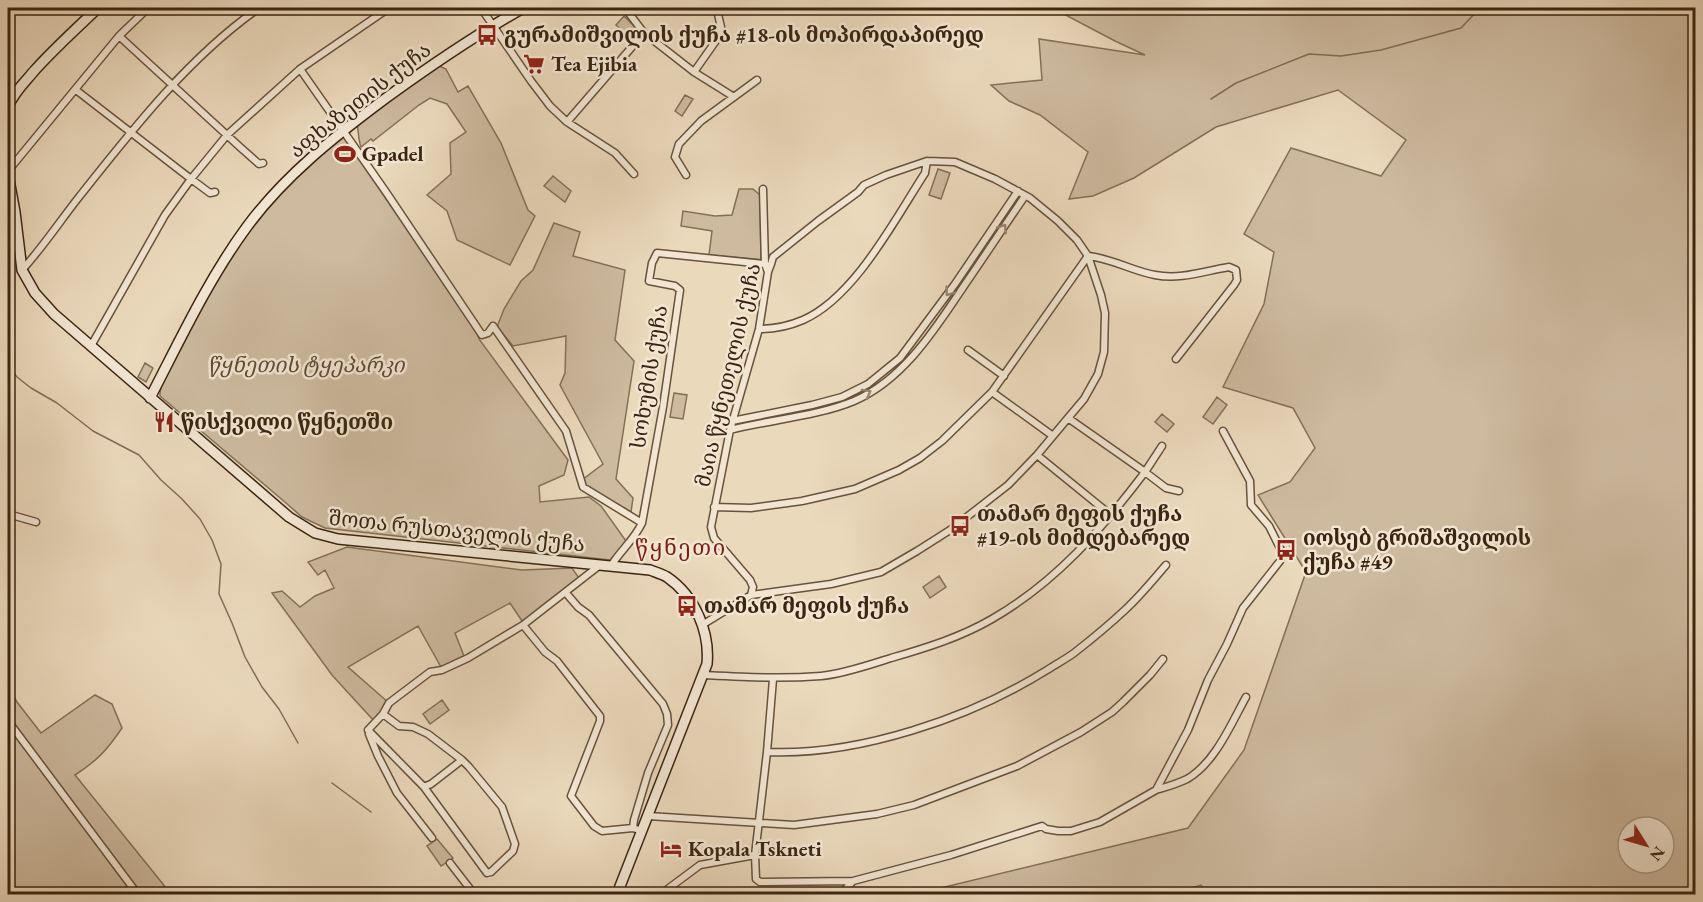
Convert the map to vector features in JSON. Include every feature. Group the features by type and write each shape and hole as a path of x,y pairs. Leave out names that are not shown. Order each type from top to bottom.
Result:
{"main road":[{"path":"8,108 11,99 22,84 98,8"},
{"name":"აფხაზეთის ქუჩა","path":"150,398 206,289 246,228 267,202 291,177 344,130 423,71 492,25 523,8"},
{"name":"შოთა რუსთაველის ქუჩა","path":"8,173 22,270 35,293 54,314 289,518 315,533 338,539 650,570 668,578 678,587 695,609 702,625 708,649 707,664 648,816 637,830 617,894"}],"street":[{"path":"8,173 119,36 148,8"},
{"path":"22,270 173,85 220,36 259,8"},
{"path":"91,346 163,218 191,178 227,135 300,69 388,8"},
{"path":"481,8 550,106 567,122 615,153 634,174"},
{"path":"625,8 644,33 694,72 734,97"},
{"path":"694,72 720,35 718,8"},
{"path":"567,122 644,33"},
{"path":"119,36 259,164 263,164"},
{"path":"300,69 344,130 482,335 488,333 494,326 566,431 583,487 642,523"},
{"path":"686,175 675,157 679,144 701,122 758,80"},
{"path":"76,90 210,193 215,192"},
{"path":"759,330 779,328 805,319 824,308 846,288 870,258 925,173 927,160"},
{"name":"მაია წყნეთელის ქუჩა","path":"927,160 955,162 996,179 1030,198 1077,240 1088,256 1105,313 1104,351 1098,374 1084,399 1037,455 1008,485 950,530 881,572 831,584 751,595 753,587 750,580 714,538 711,527 732,421 759,330 768,272 773,257 864,185 927,160"},
{"path":"763,189 765,264 768,272"},
{"path":"730,430 770,421 842,397 868,384 900,358 950,292 1018,191"},
{"path":"732,421 768,414 812,413 854,400 879,387 904,366 936,326 1025,196"},
{"name":"სოხუმის ქუჩა","path":"368,730 383,714 389,703 430,672 442,670 468,658 523,625 606,566 638,532 642,523 663,407 680,290 675,286 649,281 652,263 657,253 765,264"},
{"path":"976,253 983,258"},
{"path":"714,507 752,508 802,501 855,489 920,458 942,441 992,392 1088,256 1102,258 1158,276 1187,276 1229,267 1236,270 1237,280 1234,285 1176,359"},
{"path":"906,350 913,355"},
{"path":"969,350 1004,376"},
{"path":"992,392 1053,436"},
{"path":"768,414 770,421"},
{"path":"1068,418 1166,488 1179,491"},
{"path":"1156,790 1188,730 1243,608 1280,561 1282,552 1269,526 1251,505 1251,490 1246,473 1223,431"},
{"path":"703,675 773,679 824,675 922,650 975,628 1011,606 1054,574 1112,516 1162,447"},
{"path":"1037,455 1112,516"},
{"path":"8,513 36,522"},
{"path":"767,752 794,753 865,744 928,726 988,702 1029,682 1073,654 1127,608 1166,565"},
{"path":"523,625 545,652 558,661 600,716 600,722 571,796 594,826 602,831 637,830 648,773 668,725 667,714 663,704 589,615 578,608 566,593"},
{"path":"702,625 751,595"},
{"path":"648,816 794,825 877,814 931,800 1017,766 1081,732 1112,712 1137,690 1163,659"},
{"path":"773,679 755,855 756,879 760,882 853,881 951,855 1042,825 1046,829 1071,831 1100,822 1156,790 1187,779 1199,769 1222,742 1246,697"},
{"path":"368,730 424,787 488,873 513,851 515,844 502,807 469,767 428,734 413,727 399,726 383,714"},
{"path":"8,721 96,840 136,892 140,894"},
{"path":"368,730 378,756 398,793 432,838"},
{"path":"424,787 462,760"},
{"path":"661,894 700,866 755,855"},
{"path":"450,862 474,894"},
{"path":"841,894 853,881"}],"green space":[{"path":"1057,8 1695,8 1695,894 1208,894 1201,885 1172,894 916,894 1188,828 1244,750 1306,572 1258,495 1290,482 1315,448 1293,408 1223,387 1264,304 1274,252 1244,234 1291,148 1381,176 1406,140 1338,90 1216,127 1134,178 1093,196 1069,199 1088,152 1040,115 1009,101 991,85 1042,80 1039,39 1145,55 1056,10"},
{"path":"624,16 638,30 638,35 633,41 616,25"},
{"path":"437,65 446,69 458,92 468,86 501,143 528,210 535,216 510,265 457,240 447,211 427,195 451,174 450,143 466,132 447,104 430,98 373,141 371,139 361,147 357,124"},
{"path":"685,95 693,99 682,116 675,111"},
{"name":"წყნეთის ტყეპარკი","path":"343,136 475,329 479,339 568,460 564,475 539,486 540,502 589,497 601,506 626,541 610,560 325,528 302,517 160,396 168,370 215,285 252,227 282,192"},
{"path":"938,169 950,173 941,199 929,195"},
{"path":"553,176 571,191 565,202 544,186"},
{"path":"739,189 753,189 760,195 761,260 709,255 712,231 681,226 683,211 715,216 732,215"},
{"path":"554,223 580,232 573,256 625,270 615,340 634,361 616,479 633,498 631,512 586,488 582,480 603,464 560,385 565,373 566,336 513,346 497,327 504,309 521,281 533,270"},
{"path":"145,363 153,368 146,382 138,377"},
{"path":"674,393 687,395 683,419 670,417"},
{"path":"1217,397 1227,405 1213,424 1203,417"},
{"path":"1162,414 1174,424 1167,432 1155,422"},
{"path":"347,547 522,570 572,568 581,581 522,621 510,603 455,633 464,656 441,667 418,626 348,667 389,703 375,722 332,675 272,593 282,591 300,607 315,596 334,588 325,570 318,575 308,562"},
{"path":"939,576 946,587 930,598 923,587"},
{"path":"8,684 17,702 41,733 95,695 112,704 122,728 101,754 75,775 171,894 8,894"},
{"path":"442,700 449,710 430,724 423,714"},
{"path":"437,839 453,858 441,866 427,846"}],"waterway":[{"path":"1211,99 1236,83 1309,54 1341,56 1381,50 1461,28 1480,8"},
{"path":"8,360 9,367 17,377 31,388 57,403 93,431 139,455 200,519 212,540 221,564 219,594 245,657 298,743"},
{"path":"332,783 371,812"},
{"path":"1239,894 1268,894"}],"place":[{"name":"გურამიშვილის ქუჩა #18-ის მოპირდაპირედ","path":"487,35"},
{"name":"Tea Ejibia","path":"534,64"},
{"name":"Gpadel","path":"345,154"},
{"name":"წისქვილი წყნეთში","path":"164,422"},
{"name":"თამარ მეფის ქუჩა #19-ის მიმდებარედ","path":"960,526"},
{"name":"იოსებ გრიშაშვილის ქუჩა #49","path":"1286,550"},
{"name":"თამარ მეფის ქუჩა","path":"687,606"},
{"name":"Kopala Tskneti","path":"671,849"}],"district":[{"name":"წყნეთი","path":"681,547"}]}
